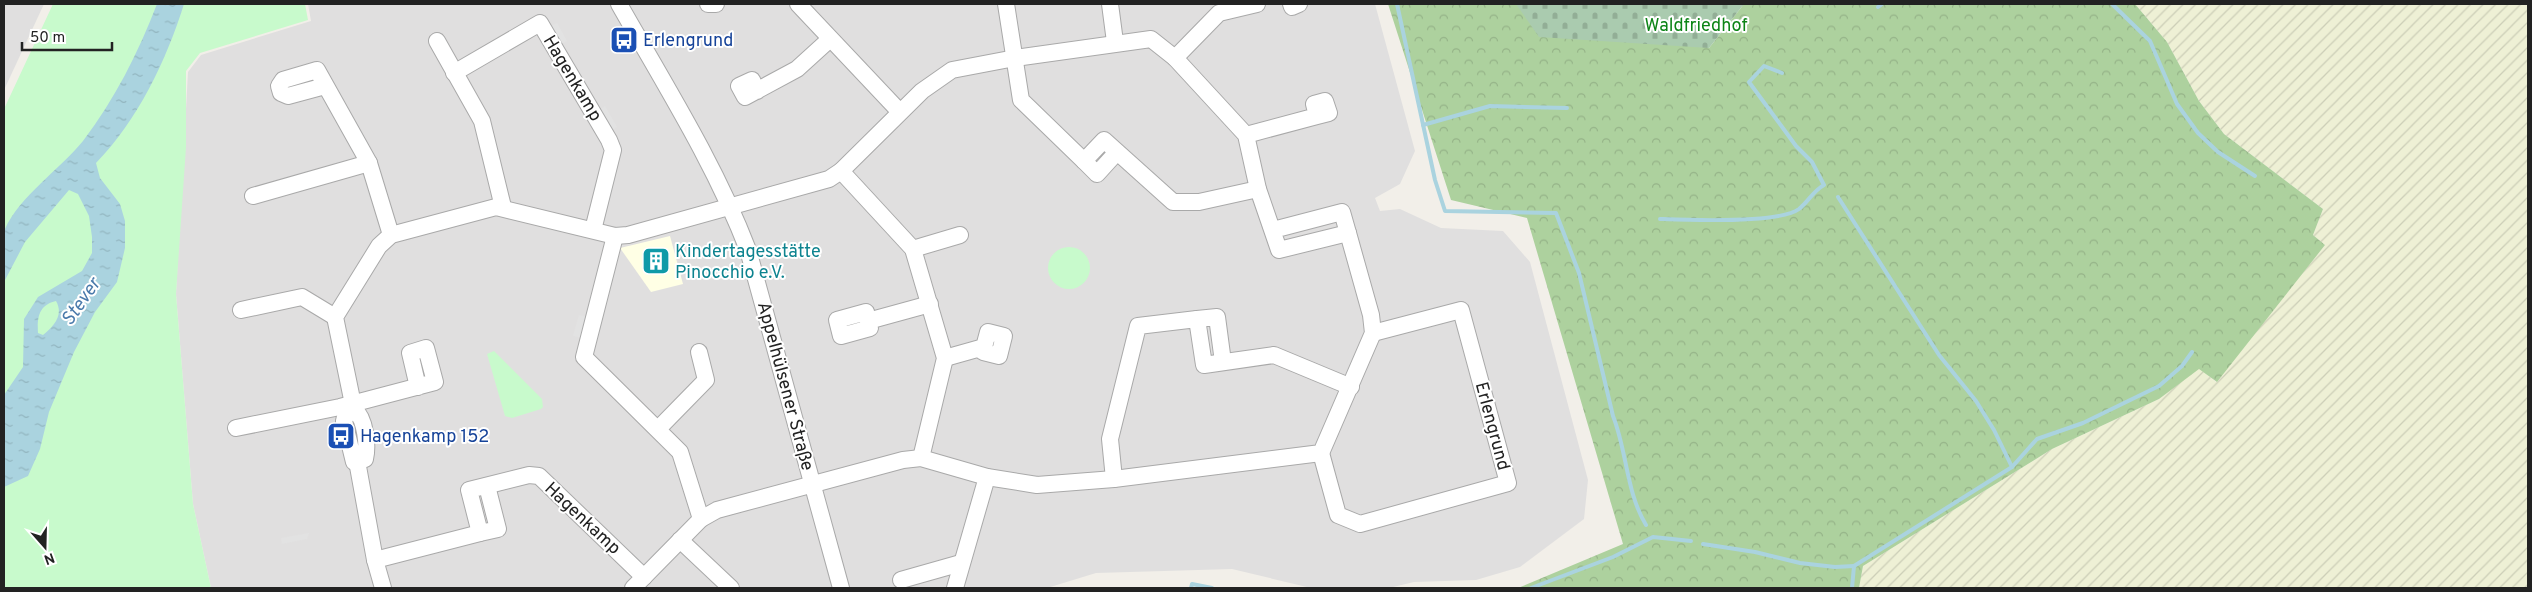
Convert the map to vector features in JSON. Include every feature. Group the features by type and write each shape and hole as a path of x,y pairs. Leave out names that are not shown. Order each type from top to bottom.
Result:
{"street":[{"name":"Appelhülsener Straße","path":"619,4 714,172 731,207 759,285 841,588"},
{"path":"708,4 716,4"},
{"path":"798,4 899,111"},
{"path":"1006,4 1021,100 1084,161 1104,140 1173,202 1199,202 1258,189"},
{"path":"1110,4 1115,42"},
{"path":"1175,58 1218,8 1257,4"},
{"path":"1291,4 1292,7 1299,4"},
{"name":"Hagenkamp","path":"454,73 540,22 613,150 593,230"},
{"path":"757,90 797,69 830,39"},
{"path":"383,588 375,560 357,461 366,459 367,449 360,418 354,406 335,317 379,246 391,235 489,208 503,207 615,236 628,235 814,185 829,179 841,171 899,111 946,73 1014,58 1115,42 1151,39 1175,58 1246,135 1258,189 1273,230 1342,212 1371,315 1373,332 1351,387 1321,452 1114,479 1038,485 987,477 921,458 903,460 717,510 701,519 633,588"},
{"path":"437,41 482,121 503,207"},
{"path":"326,86 368,163 391,235"},
{"path":"1246,135 1317,116"},
{"path":"253,196 368,163"},
{"path":"841,171 913,249 946,358 921,458"},
{"path":"615,236 584,357 680,452 701,519"},
{"path":"913,249 960,236"},
{"path":"241,310 302,297 335,317"},
{"path":"868,320 930,304"},
{"name":"Erlengrund","path":"1321,452 1338,515 1360,524 1508,483 1461,310 1373,332"},
{"path":"1114,479 1110,439 1138,326 1197,319 1204,365 1274,355 1351,387"},
{"path":"946,358 984,347"},
{"path":"658,429 706,380 699,352"},
{"path":"236,428 354,406 418,387"},
{"name":"Hagenkamp","path":"375,560 480,534 469,490 529,474 539,476 644,577"},
{"path":"955,588 987,477"},
{"path":"680,540 731,588"},
{"path":"901,580 961,563"}],"shaded area":[{"path":"4,4 44,4 4,90"},
{"path":"308,4 1375,4 1415,151 1400,184 1375,198 1380,211 1400,209 1441,228 1503,231 1530,262 1588,480 1584,519 1520,567 1476,580 1414,582 1389,588 1311,588 1232,569 1096,573 1047,588 211,588 193,504 176,294 188,72 201,55 311,21"},
{"path":"2135,4 2528,4 2528,588 1859,588 1863,566 2052,449 2159,399 2199,368 2216,382 2325,245 2313,235 2323,209 2224,134 2199,101 2167,42"},
{"path":"557,23 567,41 559,45 549,27"},
{"path":"605,106 617,127 610,131 598,111"},
{"path":"670,236 683,284 651,292 620,248"},
{"path":"579,315 587,317 582,338 573,336"},
{"path":"309,533 307,539 282,544 281,538"}],"green space":[{"path":"53,4 305,4 308,20 200,53 186,71 186,147 176,294 193,504 211,588 4,588 4,109"},
{"path":"1388,4 1665,4 1709,48 1744,4 2135,4 2167,42 2199,101 2224,134 2323,209 2313,235 2325,245 2217,382 2199,369 2159,399 2052,449 1863,566 1859,588 1518,588 1623,544 1527,218 1451,200"},
{"name":"Waldfriedhof","path":"1516,4 1744,4 1709,48 1539,37"},
{"path":"1073,247 1081,250 1087,256 1090,268 1087,280 1081,286 1065,289 1057,286 1051,280 1048,264 1051,256 1057,250"},
{"path":"494,351 542,399 543,407 541,409 512,418 505,416 487,354"}],"water":[{"name":"Stever","path":"157,4 184,4 169,47 138,109 96,163 100,178 120,204 125,221 125,248 117,282 95,312 74,352 49,412 40,449 28,476 4,487 4,395 23,367 24,319 38,297 82,271 92,253 89,216 78,194 69,190 25,242 4,282 2,247 5,229 11,217 30,194 74,151 95,125 125,75","holes":["56,301 58,306 57,320 43,335 38,333 40,312 50,303"]}],"waterway":[{"path":"1397,4 1435,180 1445,211 1556,213 1579,273 1630,485 1639,512 1646,525"},
{"path":"1878,7 1882,4"},
{"path":"2112,4 2150,41 2177,104 2198,133 2218,152 2255,176"},
{"path":"1660,219 1732,220 1788,214 1799,209 1824,185 1812,162 1796,146 1749,82 1764,66 1782,73"},
{"path":"1423,125 1490,106 1567,108"},
{"path":"1838,197 1939,355 1976,401 1994,430 2012,467"},
{"path":"1852,588 1854,566 2012,467 2037,439 2083,423 2159,386 2182,366 2192,352"},
{"path":"1531,588 1613,557 1653,537 1691,541"},
{"path":"1703,544 1755,552 1800,563 1835,567 1854,566"},
{"path":"1191,588 1192,584 1212,588"}],"place":[{"name":"Erlengrund","path":"624,40"},
{"name":"Kindertagesstätte Pinocchio e.V.","path":"656,261"},
{"name":"Hagenkamp 152","path":"341,436"}]}
